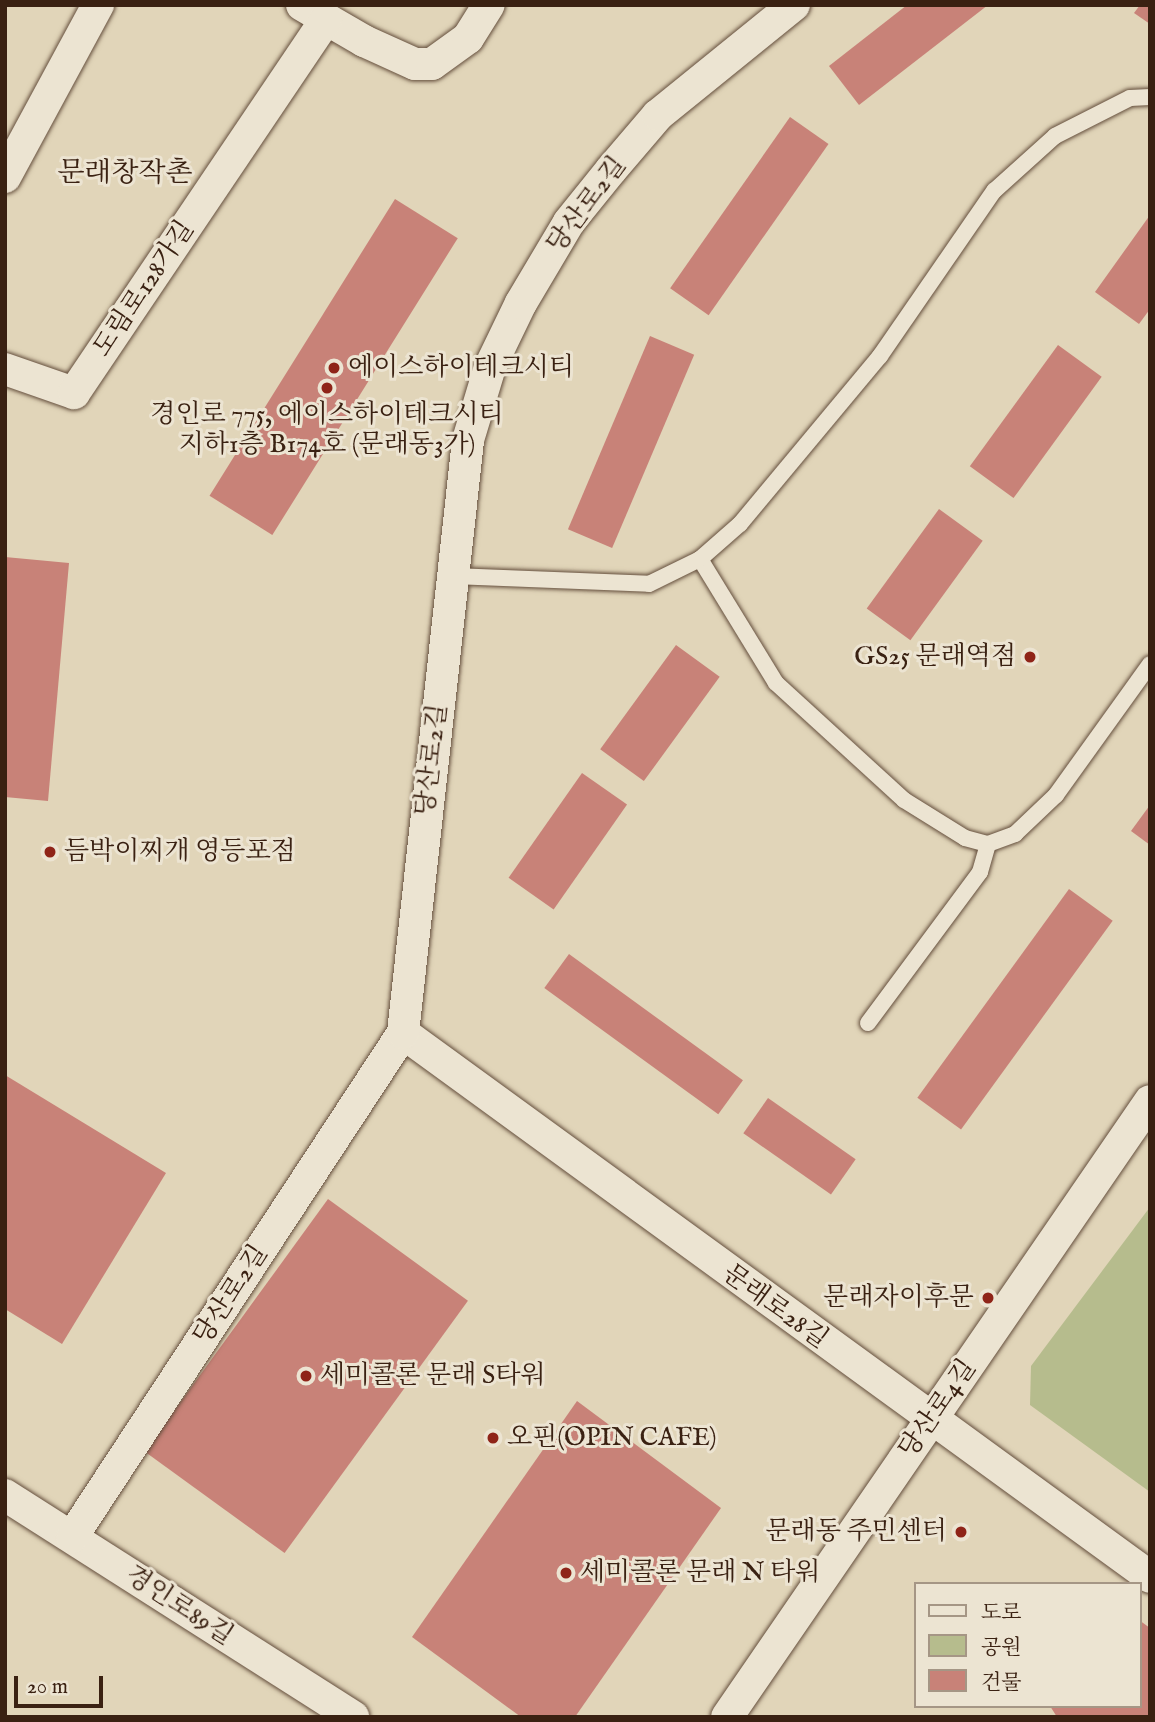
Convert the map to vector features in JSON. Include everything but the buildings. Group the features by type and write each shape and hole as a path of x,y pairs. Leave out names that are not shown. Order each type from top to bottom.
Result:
{"street":[{"path":"5,177 98,5"},
{"name":"도림로128가길","path":"5,369 74,393 314,12 415,64 432,64 468,38 489,5"},
{"name":"당산로2길","path":"72,1537 403,1033 468,440 489,367 569,222 658,115 794,5"},
{"name":"문래로28길","path":"403,1033 930,1420 1150,1577"},
{"name":"당산로4길","path":"727,1717 1150,1101"},
{"name":"경인로89길","path":"5,1494 353,1717"}],"lane":[{"path":"453,576 649,584 700,559 740,524 880,356 993,191 1055,136 1130,99 1150,97"},
{"path":"700,559 776,683 904,800 965,838 988,844 1015,834 1056,795 1150,664"},
{"path":"868,1023 980,872 988,844"}],"green space":[{"path":"1150,1207 1150,1492 1030,1405 1031,1366"}],"place":[{"name":"에이스하이테크시티","path":"334,368"},
{"name":"경인로 775, 에이스하이테크시티 지하1층 B174호 (문래동3가)","path":"327,388"},
{"name":"GS25 문래역점","path":"1030,657"},
{"name":"듬박이찌개 영등포점","path":"50,852"},
{"name":"문래자이후문","path":"988,1298"},
{"name":"세미콜론 문래 S타워","path":"306,1376"},
{"name":"오핀(OPIN CAFE)","path":"493,1438"},
{"name":"문래동 주민센터","path":"961,1532"},
{"name":"세미콜론 문래 N 타워","path":"566,1573"}],"district":[{"name":"문래창작촌","path":"125,174"}]}
